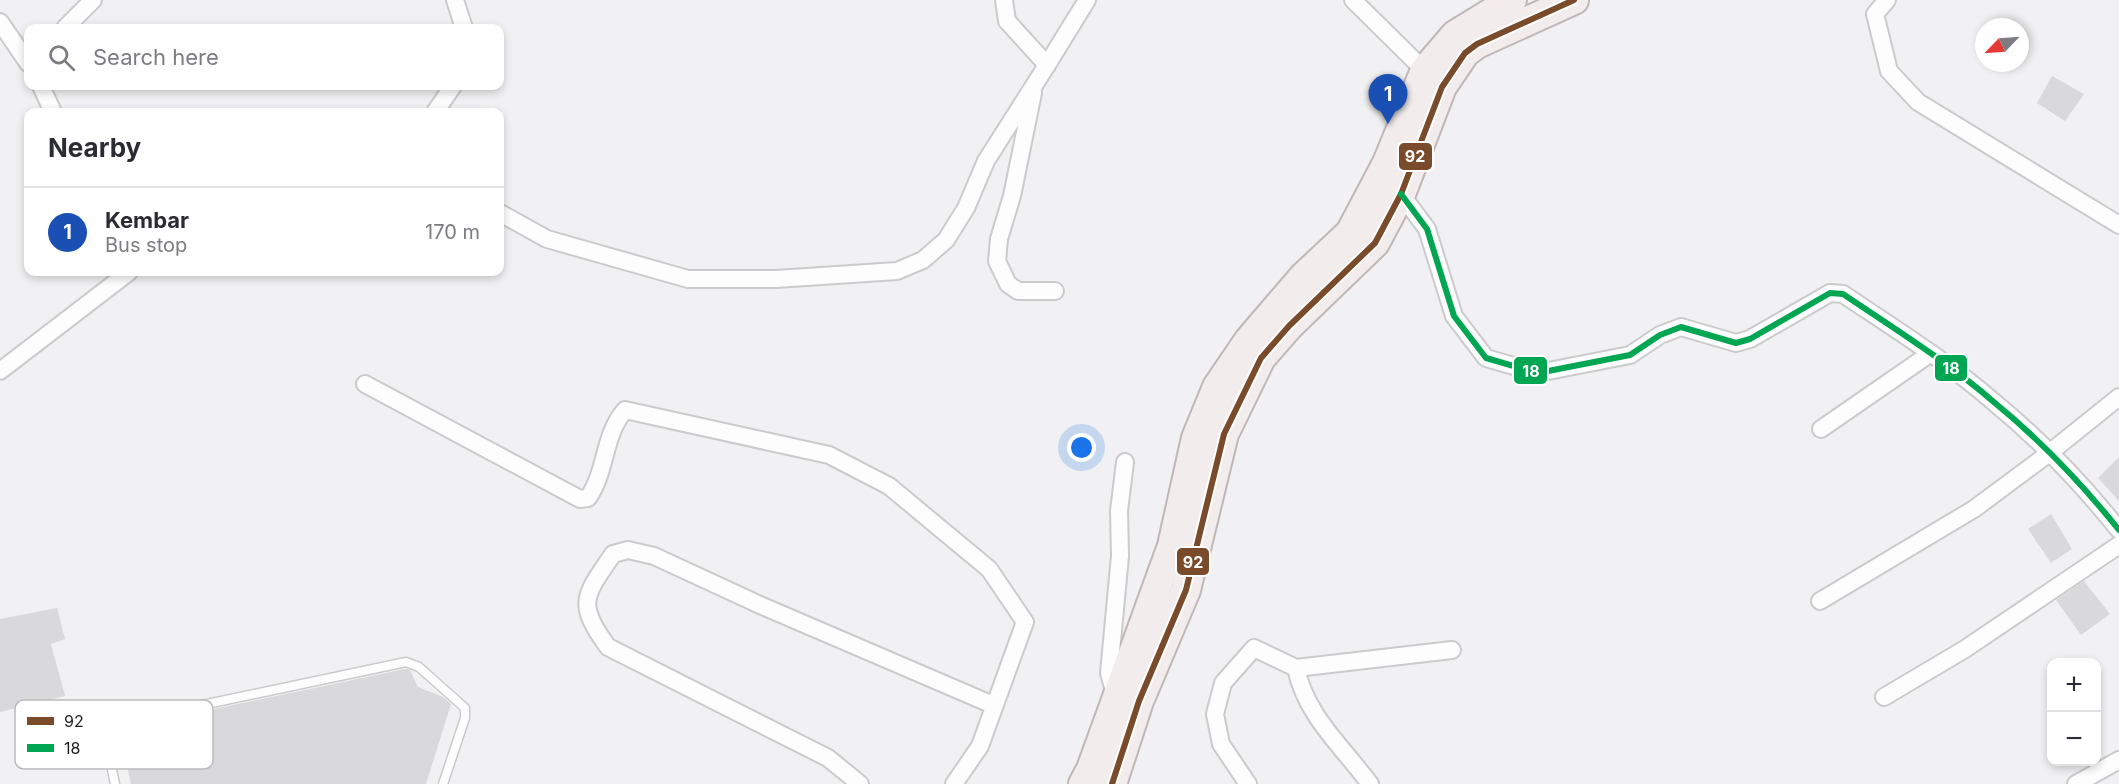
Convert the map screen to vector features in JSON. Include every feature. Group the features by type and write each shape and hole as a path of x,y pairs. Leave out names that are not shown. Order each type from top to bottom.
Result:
{"highway":[{"path":"1083,784 1091,769 1172,546 1196,438 1217,387 1249,340 1303,277 1350,233 1434,79 1455,35 1512,0"},
{"path":"1112,784 1139,701 1186,590 1224,434 1261,358 1289,326 1375,243 1401,194 1434,79 1477,44 1574,0"}],"street":[{"path":"69,24 93,0"},
{"path":"455,0 463,24"},
{"path":"1004,0 1006,21 1047,65"},
{"path":"504,215 547,239 688,279 776,279 897,271 923,260 946,240 966,208 986,161 1086,0"},
{"path":"1353,0 1434,79"},
{"path":"1887,0 1875,14 1889,72 1918,102 2119,225"},
{"path":"0,22 24,57"},
{"path":"1035,83 1012,196 999,238 997,261 1008,284 1018,291 1055,291"},
{"path":"43,90 51,108"},
{"path":"438,108 450,90"},
{"path":"1401,194 1427,229 1454,316 1486,358 1538,373 1630,355 1660,335 1681,327 1736,343 1750,339 1830,293 1843,294 1930,353 1996,403 2096,502 2119,530"},
{"path":"0,371 124,276"},
{"path":"1821,429 1930,353"},
{"path":"365,384 580,499 588,498 597,483 614,423 625,410 807,450 839,460 889,486 989,569 1014,601 1025,622 980,746 954,784"},
{"path":"1820,601 1974,509 2119,397"},
{"path":"1116,698 1109,673 1120,556 1119,511 1125,462"},
{"path":"1884,698 1965,650 2119,545"},
{"path":"860,784 828,758 608,647 593,626 586,600 588,592 613,554 628,550 654,556 993,705"},
{"path":"1248,784 1221,744 1215,714 1223,683 1254,648 1296,668 1452,650"},
{"path":"1296,668 1300,689 1320,725 1370,784"},
{"path":"2076,784 2119,760"}],"lane":[{"path":"213,703 406,662 418,667 465,708 465,718 443,784"},
{"path":"112,769 115,784"}],"building":[{"path":"2052,76 2084,94 2065,121 2037,103"},
{"path":"2119,457 2119,501 2098,478"},
{"path":"2051,514 2072,549 2051,563 2028,529"},
{"path":"2084,581 2110,614 2081,635 2056,600"},
{"path":"57,608 65,639 51,644 65,696 49,700 15,700 15,708 0,712 0,619"},
{"path":"405,669 410,670 418,687 443,697 451,704 426,784 131,784 128,769 213,769 213,709"}],"transit line":[{"name":"92","path":"1112,784 1139,701 1186,590 1224,434 1261,358 1289,326 1375,243 1401,194 1442,87 1465,53 1477,44 1574,0"},
{"name":"18","path":"1401,194 1427,229 1454,316 1486,358 1538,373 1630,355 1660,335 1681,327 1736,343 1750,339 1830,293 1843,294 1940,360 2012,417 2091,496 2119,530"}],"place":[{"name":"Kembar","path":"1388,124"}]}
